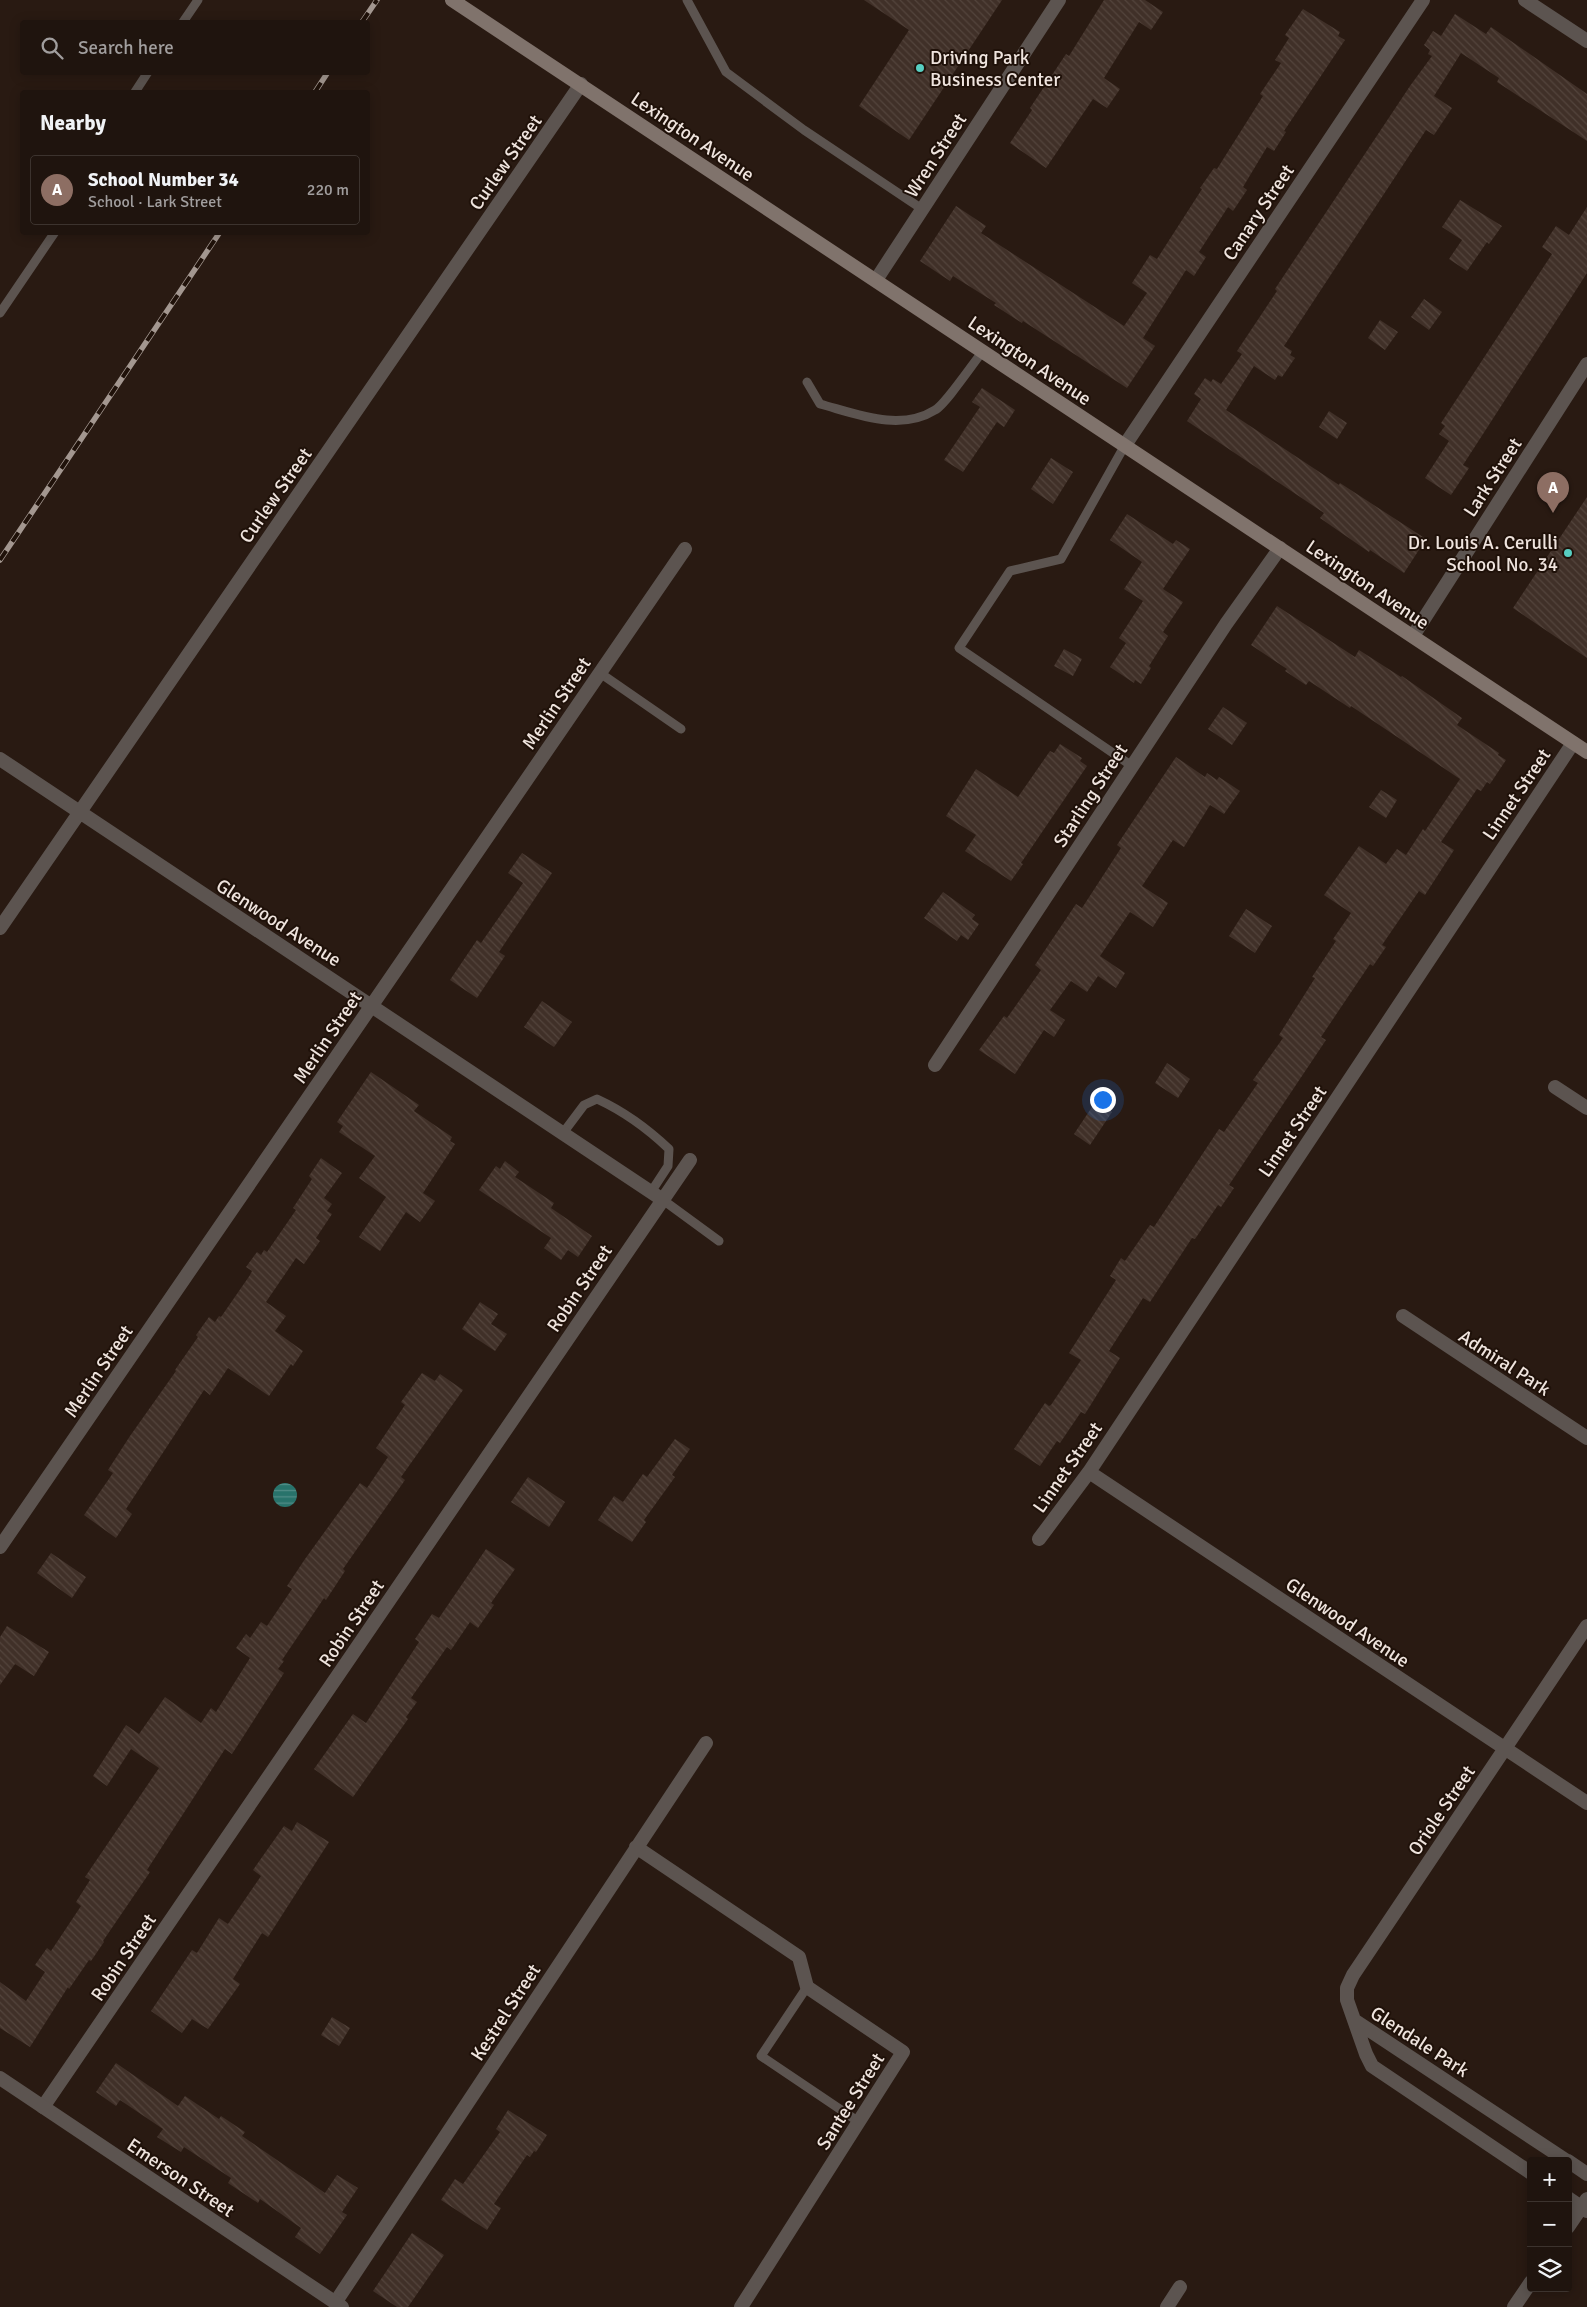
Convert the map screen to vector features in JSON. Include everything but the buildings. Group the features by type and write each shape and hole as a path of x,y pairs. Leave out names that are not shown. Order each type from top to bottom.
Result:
{"main road":[{"name":"Lexington Avenue","path":"452,0 1587,752"}],"street":[{"name":"Wren Street","path":"876,280 1059,0"},
{"name":"Canary Street","path":"1126,445 1422,0"},
{"path":"1525,0 1587,41"},
{"name":"Curlew Street","path":"0,928 581,84"},
{"name":"Lark Street","path":"1413,636 1587,364"},
{"name":"Starling Street","path":"935,1065 1226,624 1280,548"},
{"name":"Merlin Street","path":"0,1547 685,549"},
{"name":"Linnet Street","path":"1039,1538 1089,1472 1573,743"},
{"name":"Glenwood Avenue","path":"0,759 663,1200"},
{"path":"1555,1087 1587,1108"},
{"name":"Robin Street","path":"43,2107 690,1160"},
{"name":"Admiral Park","path":"1403,1316 1587,1438"},
{"name":"Glenwood Avenue","path":"1089,1472 1587,1803"},
{"name":"Oriole Street","path":"1354,2020 1346,1994 1353,1975 1587,1626"},
{"name":"Kestrel Street","path":"338,2305 636,1847 706,1743"},
{"path":"636,1847 799,1957 807,1987"},
{"name":"Santee Street","path":"740,2307 903,2052 807,1987"},
{"name":"Glendale Park","path":"1354,2020 1562,2157"},
{"name":"Glendale Park","path":"1354,2020 1366,2054 1377,2071 1527,2170"},
{"name":"Emerson Street","path":"0,2078 338,2305"},
{"name":"Glendale Park","path":"1572,2164 1587,2174"},
{"path":"1572,2200 1585,2206 1572,2222"},
{"path":"1167,2307 1180,2287"},
{"path":"1514,2307 1527,2288"}],"lane":[{"path":"184,20 198,0"},
{"path":"687,0 726,72 804,130 922,209"},
{"path":"136,90 146,75"},
{"path":"0,313 53,235"},
{"path":"807,382 820,404 871,418 908,421 936,410 983,351"},
{"path":"1126,445 1060,559 1010,571 959,648 1132,766"},
{"path":"600,673 681,729"},
{"path":"563,1133 584,1105 597,1099 611,1105 670,1148 668,1166 651,1192"},
{"path":"663,1200 719,1241"},
{"path":"807,1987 761,2056 859,2122"}],"water":[{"path":"285,1483 294,1486 297,1495 294,1504 285,1507 276,1504 273,1495 276,1486"}],"railway":[{"path":"363,20 377,0"},
{"path":"316,90 326,75"},
{"path":"0,560 218,235"}],"place":[{"name":"Driving Park Business Center","path":"920,68"},
{"name":"School Number 34","path":"1553,513"},
{"name":"Dr. Louis A. Cerulli School No. 34","path":"1568,553"}]}
